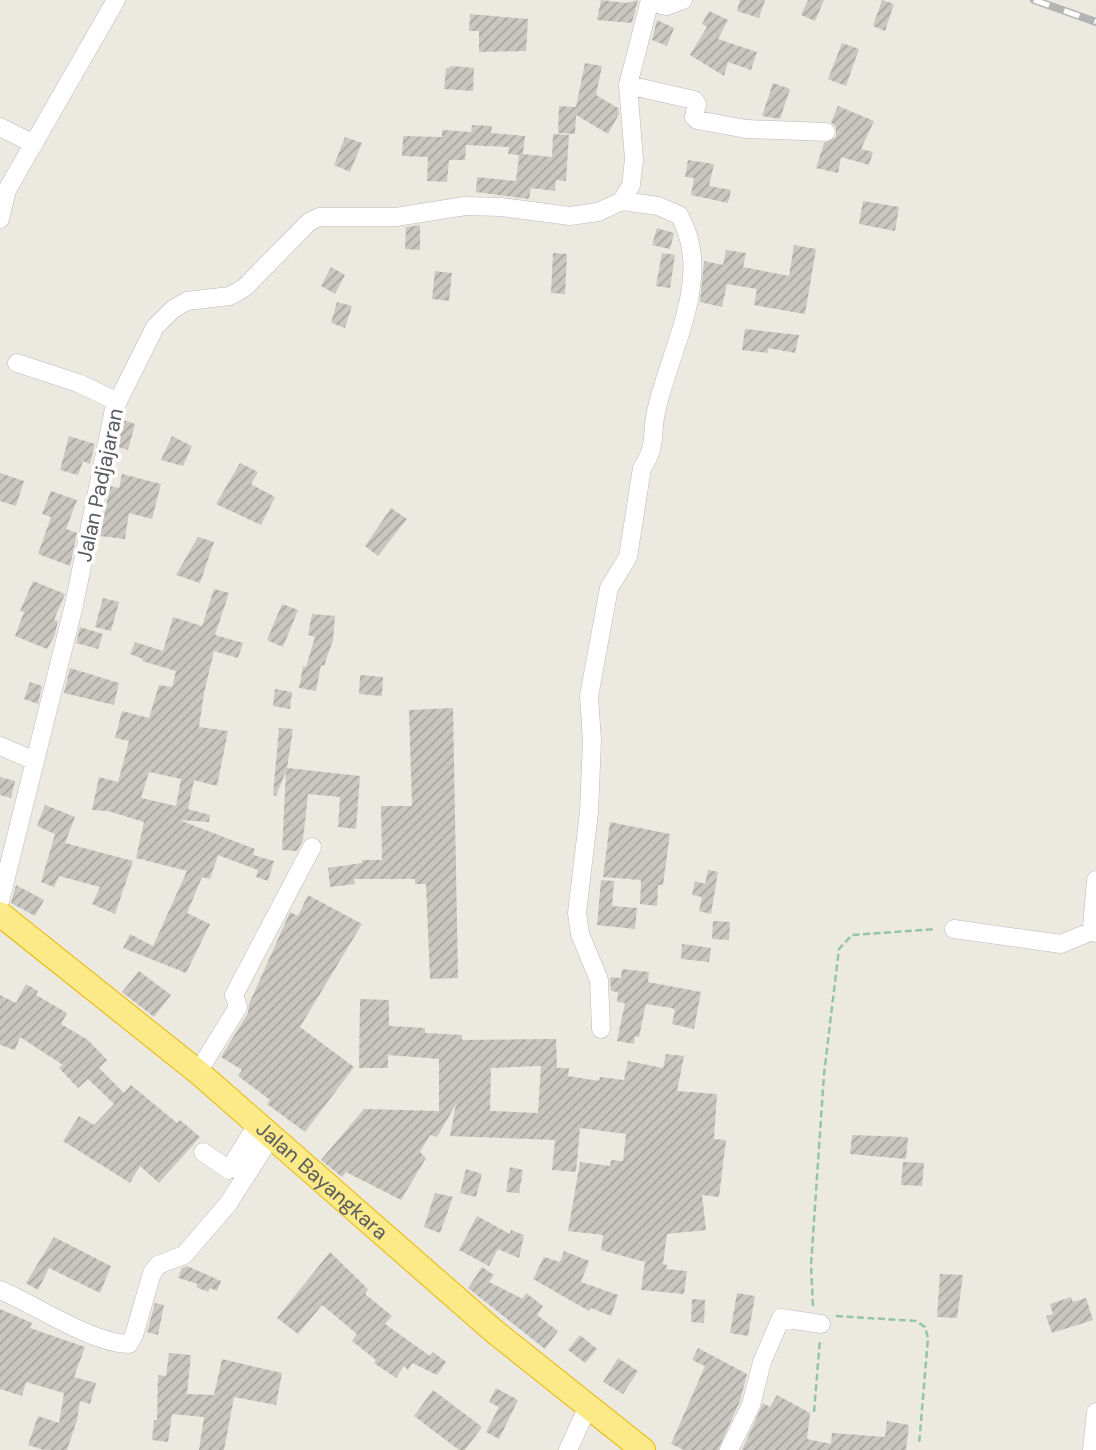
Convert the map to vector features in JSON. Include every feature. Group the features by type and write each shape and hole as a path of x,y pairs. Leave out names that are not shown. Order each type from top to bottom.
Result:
{"highway":[{"name":"Jalan Bayangkara","path":"0,914 198,1072 495,1332 589,1404 643,1450"}],"street":[{"path":"0,219 7,190 116,0"},
{"path":"601,1029 599,980 580,934 577,913 589,812 592,741 589,696 609,588 628,557 642,468 650,456 655,439 656,413 686,310 692,273 692,248 687,229 679,215 658,206 622,201 631,185 634,159 628,85 650,1 666,6 683,0"},
{"path":"628,85 694,100 696,119 746,129 825,132"},
{"path":"0,127 34,144"},
{"name":"Jalan Padjajaran","path":"0,901 74,605 118,402 156,327 173,309 187,301 230,296 244,288 314,219 332,215 413,216 465,206 501,207 570,216 598,212 622,201"},
{"path":"17,363 78,383 118,402"},
{"path":"0,746 35,761"},
{"path":"198,1072 238,1007 234,995 312,847"},
{"path":"954,929 1061,944 1094,932 1096,880"},
{"path":"203,1152 229,1170 265,1129"},
{"path":"0,1290 68,1323 113,1341 129,1344 152,1273 158,1265 184,1255 228,1204 265,1129"},
{"path":"729,1450 751,1405 761,1362 781,1318 821,1320"},
{"path":"568,1450 589,1404"},
{"path":"1092,1450 1096,1412"}],"path":[{"path":"814,1412 821,1320 812,1301 811,1265 824,1074 839,949 852,935 954,929"},
{"path":"821,1320 916,1321 925,1327 928,1338 919,1445"}],"building":[{"path":"601,0 626,3 638,0 632,23 597,20"},
{"path":"740,0 765,0 759,18 737,11"},
{"path":"808,0 824,0 815,21 801,15"},
{"path":"882,0 894,4 885,31 873,26"},
{"path":"709,11 728,20 718,39 757,52 751,70 728,62 724,76 690,55 707,27 702,24"},
{"path":"470,14 528,19 526,51 479,52 479,31 469,31"},
{"path":"657,20 674,28 667,46 652,40"},
{"path":"842,43 859,49 846,86 828,79"},
{"path":"585,63 602,66 596,95 618,108 619,114 608,134 576,115 575,134 558,133 559,106 576,107"},
{"path":"452,66 474,68 473,91 444,89 446,69"},
{"path":"773,83 790,89 780,119 762,116"},
{"path":"838,106 874,121 861,149 873,152 869,165 841,157 838,173 816,168 824,143 836,137 836,127 831,122"},
{"path":"472,125 492,126 491,133 525,136 523,154 552,157 553,134 569,135 566,181 556,180 555,191 531,188 529,199 476,192 477,177 516,181 519,155 508,154 509,147 466,145 465,160 449,160 447,182 427,181 428,157 402,156 403,136 442,137 442,130 471,132"},
{"path":"345,137 362,143 350,172 334,165"},
{"path":"688,160 714,164 709,186 731,190 728,203 691,195 694,178 685,177"},
{"path":"863,201 899,207 895,231 859,224"},
{"path":"420,225 420,250 405,249 406,227"},
{"path":"657,228 674,233 670,249 652,245"},
{"path":"794,245 816,249 805,314 754,305 757,289 727,284 722,307 700,302 704,261 723,265 726,250 746,253 743,267 789,276"},
{"path":"553,253 567,254 565,294 551,293"},
{"path":"662,253 675,255 670,288 656,286"},
{"path":"331,267 345,275 335,294 321,286"},
{"path":"435,271 452,273 449,301 432,299"},
{"path":"337,302 352,306 345,328 331,323"},
{"path":"745,329 799,335 795,353 768,348 768,353 742,350"},
{"path":"123,420 135,424 128,450 118,447"},
{"path":"69,436 95,444 90,464 83,461 78,475 60,470"},
{"path":"172,436 192,446 183,466 161,460"},
{"path":"240,463 258,472 251,484 275,497 261,525 216,504"},
{"path":"0,473 24,481 16,506 0,501"},
{"path":"122,474 161,484 152,519 129,513 125,539 100,536 110,486 119,488"},
{"path":"51,491 77,500 66,529 77,533 70,566 38,554 51,517 42,514"},
{"path":"391,508 407,519 378,556 365,546"},
{"path":"198,537 214,542 200,583 176,575"},
{"path":"33,581 65,594 54,620 58,621 54,637 47,649 15,636 24,612 20,611"},
{"path":"214,589 229,593 215,635 243,643 238,658 214,651 204,693 199,727 228,731 217,786 194,780 188,809 210,815 209,822 179,820 255,849 253,855 274,861 268,881 256,877 258,870 218,855 210,879 202,877 187,913 210,924 186,973 123,948 130,934 153,946 187,871 136,858 144,822 108,811 92,810 99,777 118,782 129,741 115,738 122,711 149,718 159,685 172,687 176,671 142,661 143,659 130,654 135,642 163,651 173,617 202,626","holes":["149,772 181,779 176,806 141,798"]},
{"path":"103,598 119,602 111,631 95,627"},
{"path":"282,604 298,610 283,647 267,640"},
{"path":"312,614 335,616 333,640 324,666 321,665 316,691 299,688 303,666 306,667 315,637 308,635"},
{"path":"80,627 103,634 98,649 76,643"},
{"path":"70,668 119,683 114,705 64,693"},
{"path":"360,675 383,677 382,696 359,694"},
{"path":"30,682 42,686 38,704 24,699"},
{"path":"275,689 292,692 290,709 273,706"},
{"path":"453,708 458,978 430,979 426,884 415,884 415,879 354,879 355,884 330,887 328,868 362,863 362,860 382,860 381,806 412,806 409,710"},
{"path":"279,728 293,729 287,768 360,776 356,829 338,827 340,797 308,794 303,840 297,851 282,850 286,771 276,796 273,795"},
{"path":"0,777 15,781 11,798 0,795"},
{"path":"45,805 75,817 65,843 133,861 115,914 92,904 100,887 59,876 54,887 41,882 55,834 37,826"},
{"path":"610,822 670,834 663,885 658,885 657,906 640,904 641,880 603,877"},
{"path":"708,870 718,872 711,914 699,911 702,897 692,895 695,881 705,884"},
{"path":"601,880 614,881 612,906 637,908 635,929 597,925"},
{"path":"16,885 44,900 35,916 11,903"},
{"path":"308,895 362,924 300,1027 354,1067 305,1132 267,1104 270,1100 238,1076 242,1070 221,1057 248,1013 249,1004 290,912 298,916"},
{"path":"713,921 730,922 729,940 712,939"},
{"path":"682,944 711,948 709,962 681,959"},
{"path":"622,969 649,972 648,982 701,992 694,1029 672,1024 675,1010 672,1008 646,1004 639,1037 635,1036 634,1044 617,1041 625,1003 617,1002 618,992 611,991 610,979 621,978"},
{"path":"139,971 171,995 154,1017 122,992"},
{"path":"26,984 38,991 36,995 67,1013 61,1024 88,1040 107,1060 99,1068 124,1093 131,1085 177,1123 180,1120 200,1137 159,1183 140,1166 130,1183 63,1141 79,1116 94,1125 114,1104 88,1079 78,1088 59,1068 63,1065 20,1037 15,1050 0,1045 0,995 16,1003"},
{"path":"360,999 389,1000 389,1026 425,1028 425,1033 462,1035 462,1040 556,1039 557,1068 569,1068 568,1076 599,1081 600,1077 624,1080 628,1061 663,1068 666,1054 684,1056 677,1091 717,1094 714,1139 726,1140 719,1197 702,1195 706,1230 667,1234 663,1264 667,1265 666,1269 687,1271 684,1294 641,1290 645,1262 601,1250 603,1235 568,1231 580,1162 610,1166 611,1160 623,1161 626,1134 580,1128 576,1172 552,1170 555,1140 450,1136 456,1104 437,1137 430,1135 420,1152 426,1158 401,1200 346,1172 342,1177 321,1160 364,1109 439,1111 439,1059 388,1055 388,1068 359,1068","holes":["541,1066 538,1113 490,1111 491,1068"]},
{"path":"852,1135 908,1137 906,1159 850,1154"},
{"path":"903,1162 924,1163 922,1186 901,1185"},
{"path":"510,1167 523,1170 519,1193 506,1192"},
{"path":"466,1169 482,1174 476,1197 460,1193"},
{"path":"435,1193 453,1197 440,1233 424,1227"},
{"path":"477,1216 510,1234 511,1230 524,1235 519,1258 498,1249 489,1266 459,1250"},
{"path":"54,1237 111,1266 100,1293 49,1268 38,1290 26,1283"},
{"path":"564,1251 589,1261 581,1282 618,1295 611,1316 591,1308 589,1311 533,1279 544,1257 560,1262"},
{"path":"330,1252 368,1289 365,1294 392,1316 385,1324 430,1356 433,1352 446,1362 437,1375 412,1363 408,1370 404,1366 396,1378 374,1363 376,1360 352,1341 357,1334 322,1305 298,1334 277,1318"},
{"path":"187,1266 221,1281 217,1291 210,1288 208,1292 196,1287 198,1284 178,1278 182,1268"},
{"path":"482,1267 494,1275 489,1282 523,1299 526,1293 543,1306 537,1315 558,1331 545,1349 468,1288"},
{"path":"940,1274 963,1275 957,1318 937,1317"},
{"path":"737,1293 755,1296 748,1336 730,1333"},
{"path":"1071,1297 1073,1302 1086,1298 1093,1320 1052,1333 1046,1316 1053,1314 1050,1304"},
{"path":"692,1299 705,1300 704,1323 691,1322"},
{"path":"155,1303 164,1305 158,1335 147,1332"},
{"path":"0,1309 32,1323 30,1328 85,1347 74,1377 96,1383 90,1404 80,1401 67,1450 44,1450 28,1445 38,1416 59,1423 64,1393 26,1382 22,1396 0,1389"},
{"path":"580,1335 597,1349 585,1363 568,1350"},
{"path":"698,1348 747,1374 740,1401 718,1450 684,1450 671,1444 705,1366 692,1360"},
{"path":"169,1353 191,1355 187,1394 214,1395 222,1359 282,1373 276,1405 234,1397 224,1450 199,1450 204,1417 172,1414 168,1442 152,1440 154,1420 157,1420 158,1375 166,1376"},
{"path":"618,1358 638,1371 623,1394 603,1382"},
{"path":"496,1388 518,1400 499,1439 486,1432 499,1407 489,1402"},
{"path":"433,1390 482,1427 465,1450 459,1450 414,1416"},
{"path":"777,1395 810,1413 807,1439 831,1444 832,1433 885,1437 887,1421 909,1425 906,1450 742,1450 763,1403 770,1407"}],"railway":[{"path":"1034,0 1096,22"}]}
